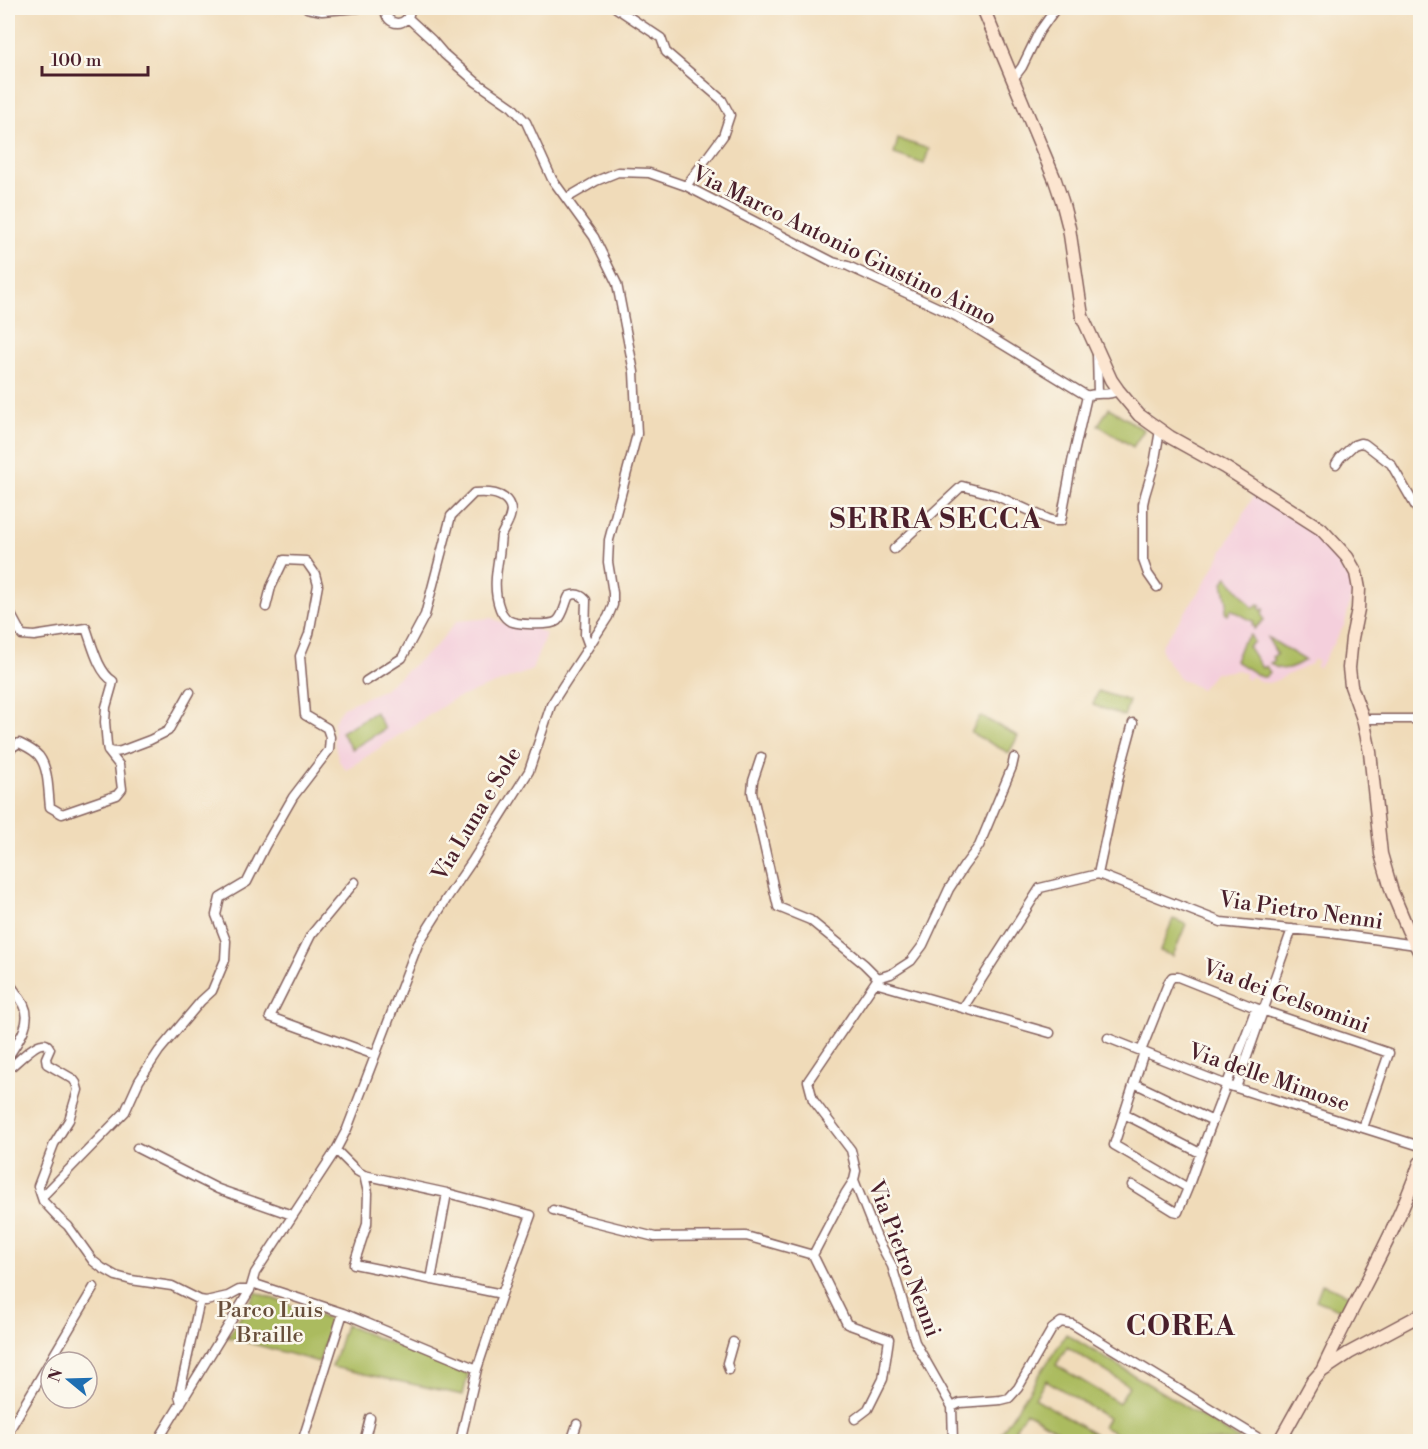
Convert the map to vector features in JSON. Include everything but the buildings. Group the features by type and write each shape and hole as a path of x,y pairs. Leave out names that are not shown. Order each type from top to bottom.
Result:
{"main road":[{"path":"983,8 1055,180 1068,228 1082,316 1115,385 1139,415 1160,430 1224,467 1321,530 1347,557 1356,573 1359,589 1349,668 1351,686 1364,719 1370,752 1381,854 1392,892 1418,949"},
{"path":"1279,1442 1322,1371 1392,1234 1420,1163"},
{"path":"1322,1371 1349,1353 1420,1315"}],"street":[{"path":"308,8 322,11 359,8"},
{"path":"373,8 385,8 387,17 393,22 401,22 408,18 410,8"},
{"path":"616,8 661,38 666,52 722,100 730,115 723,136 686,186"},
{"path":"1013,79 1022,67 1039,32 1056,8"},
{"name":"Via Luna e Sole","path":"157,1442 251,1286 255,1274 336,1150 347,1129 418,945 529,771 552,705 608,618 613,605 609,540 637,434 634,372 617,284 594,237 552,179 526,122 512,107 476,82 444,54 408,18"},
{"name":"Via Marco Antonio Giustino Aimo","path":"567,198 596,180 618,172 649,172 686,186 832,262 848,266 956,316 1087,396"},
{"path":"1097,350 1098,393"},
{"path":"894,549 962,486 995,495 1048,519 1061,521 1087,396 1114,393 1115,385"},
{"path":"1157,587 1148,574 1143,560 1143,504 1154,465 1160,430"},
{"path":"1335,464 1354,445 1365,444 1391,464 1420,514"},
{"path":"366,681 402,658 425,615 451,516 474,493 489,492 500,496 510,504 508,524 501,537 494,585 500,611 508,620 518,623 550,624 558,620 569,596 574,593 580,595 586,600 585,635 589,646"},
{"path":"42,1197 125,1112 139,1081 159,1051 212,991 225,960 226,941 216,915 220,898 247,882 293,796 329,750 330,737 327,728 305,715 300,656 309,634 318,585 315,574 306,561 284,560 271,587 266,607"},
{"path":"8,609 22,635 34,636 86,628 102,670 107,678 113,681 106,707 105,722 108,751 119,765 122,789 117,795 62,814 50,807 45,769 39,756 30,748 18,743 8,750"},
{"path":"108,751 121,751 168,731 190,692"},
{"path":"1364,719 1420,719"},
{"path":"963,1008 1040,888 1098,874 1120,771 1133,723"},
{"path":"761,757 753,781 753,792 778,907 810,920 864,964 877,981 1050,1034"},
{"path":"877,981 911,961 923,945 949,889 979,846 1014,758"},
{"name":"Via Pietro Nenni","path":"1098,874 1221,922 1292,929 1418,949"},
{"path":"355,882 310,936 270,1017 375,1055"},
{"path":"1132,1185 1178,1212 1213,1121 1232,1087 1292,929"},
{"name":"Via dei Gelsomini","path":"1142,1052 1169,981 1172,977 1178,976 1260,1009 1389,1053 1364,1128"},
{"path":"8,981 26,1012 26,1022 21,1039 8,1057"},
{"name":"Via Pietro Nenni","path":"877,981 808,1081 813,1100 851,1150 856,1171 854,1180 877,1238 892,1266 915,1342 952,1407 953,1442"},
{"name":"Via delle Mimose","path":"1108,1038 1232,1087 1420,1146"},
{"path":"8,1066 12,1066 39,1044 46,1044 50,1049 45,1058 46,1064 73,1079 78,1086 78,1095 69,1120 54,1144 38,1186 44,1201 68,1226 93,1261 102,1268 116,1276 131,1280 172,1286 206,1301 228,1296 251,1286 343,1313 477,1369"},
{"path":"1142,1052 1114,1145 1188,1188"},
{"path":"1134,1083 1213,1121"},
{"path":"1124,1114 1200,1154"},
{"path":"137,1148 212,1186 292,1215"},
{"path":"336,1150 364,1175 447,1193 531,1215 477,1369 460,1442"},
{"path":"364,1175 368,1193 367,1224 354,1264 502,1294"},
{"path":"813,1255 854,1180"},
{"path":"431,1280 447,1193"},
{"path":"553,1210 583,1220 655,1237 746,1236 813,1255 847,1324 889,1339 883,1378 868,1409 855,1419"},
{"path":"11,1442 10,1429 19,1411 94,1287"},
{"path":"181,1403 180,1390 200,1300"},
{"path":"302,1442 343,1313"},
{"path":"952,1407 960,1403 1009,1398 1018,1388 1052,1329 1061,1322 1072,1324 1265,1442"},
{"path":"729,1370 727,1363 733,1342"},
{"path":"364,1442 370,1418"},
{"path":"572,1442 577,1424"}],"shaded area":[{"path":"1256,492 1315,531 1340,561 1350,581 1352,593 1345,624 1319,668 1315,666 1318,662 1314,659 1311,664 1269,683 1261,682 1251,676 1248,680 1244,677 1246,674 1239,670 1215,673 1201,689 1179,678 1163,655 1161,646 1200,591"},
{"path":"491,618 504,623 531,626 546,634 532,670 452,700 346,770 339,761 334,741 334,722 343,707 383,690 434,648 457,621"}],"green space":[{"path":"898,139 929,149 924,164 894,154"},
{"path":"1109,408 1144,430 1133,447 1098,425"},
{"path":"1227,576 1253,608 1258,604 1262,606 1259,608 1261,610 1264,609 1262,614 1264,620 1254,629 1252,625 1254,622 1231,609 1228,615 1225,613 1227,602 1223,583"},
{"path":"1250,635 1254,642 1248,646 1262,668 1266,666 1270,673 1265,677 1261,677 1235,661 1242,643"},
{"path":"1267,637 1305,660 1283,669 1274,666 1270,663 1274,661 1272,657 1277,654"},
{"path":"1098,691 1129,701 1124,716 1093,705"},
{"path":"375,712 385,729 352,749 341,732"},
{"path":"980,716 1018,736 1009,753 971,733"},
{"path":"1173,919 1186,924 1173,956 1160,951"},
{"path":"1322,1284 1352,1296 1346,1312 1316,1300"},
{"name":"Parco Luis Braille","path":"256,1292 332,1321 319,1362 228,1337"},
{"name":"Parco Luis Braille","path":"345,1325 468,1374 463,1395 332,1367"},
{"path":"1066,1334 1242,1441 1129,1441 1103,1427 1108,1418 1046,1380 1035,1398 1097,1436 1094,1441 1075,1441 1026,1412 1015,1429 1035,1441 996,1441","holes":["1067,1347 1129,1386 1119,1403 1056,1365"]}],"district":[{"name":"SERRA SECCA","path":"936,519"},
{"name":"COREA","path":"1181,1326"}]}
